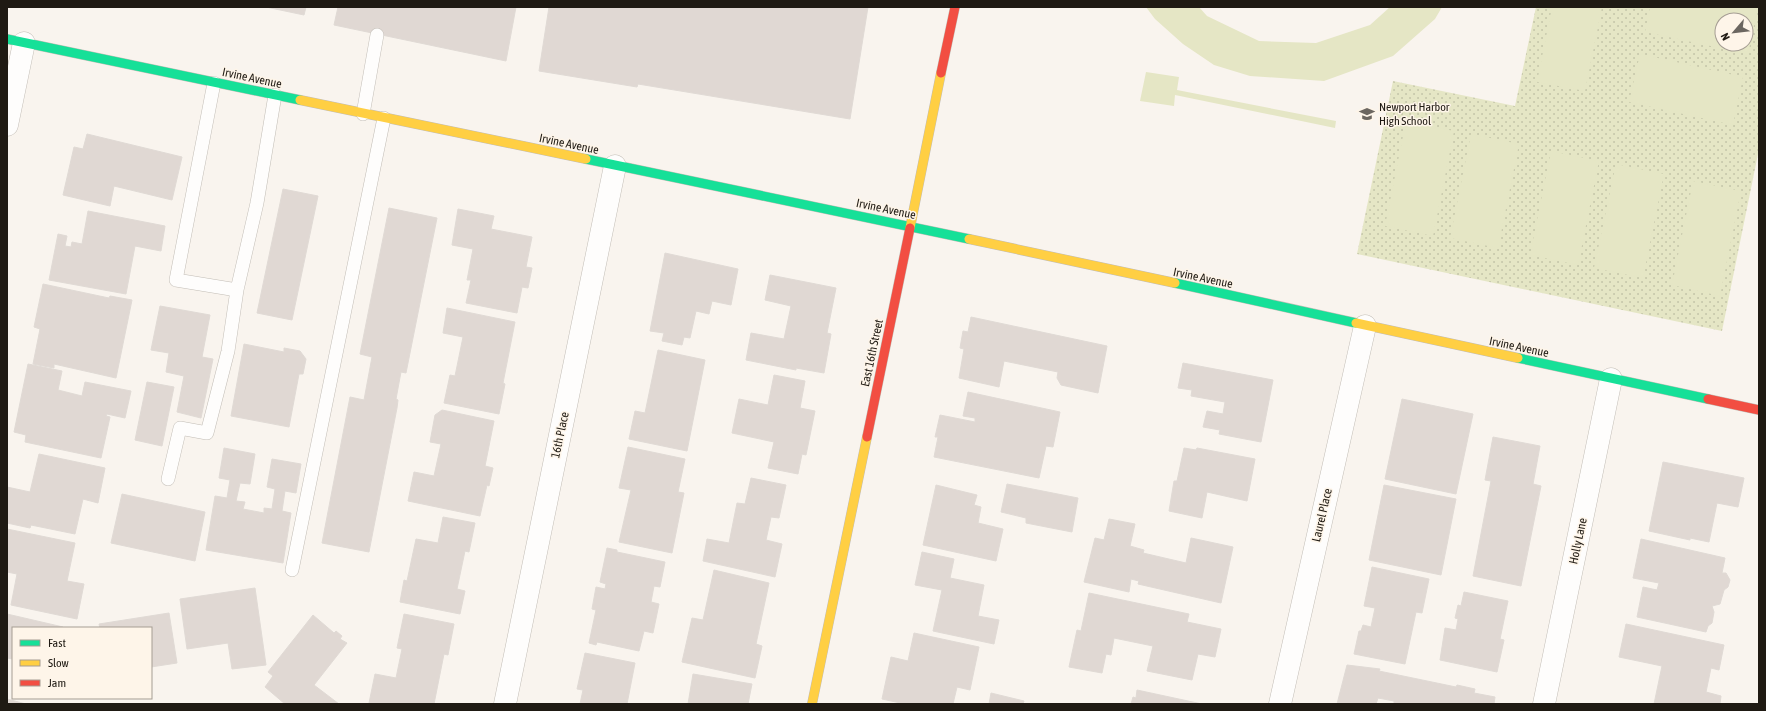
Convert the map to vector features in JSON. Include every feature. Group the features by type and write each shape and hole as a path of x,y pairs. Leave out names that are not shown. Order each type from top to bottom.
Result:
{"main road":[{"name":"East 16th Street","path":"812,704 955,7"},
{"name":"Irvine Avenue","path":"16,41 910,226 1365,326 1759,410"}],"street":[{"path":"7,125 16,41"},
{"name":"16th Place","path":"505,704 615,166"},
{"name":"Laurel Place","path":"1280,704 1365,326"},
{"name":"Holly Lane","path":"1544,704 1611,379"}],"lane":[{"path":"363,114 377,35"},
{"path":"214,83 176,280 237,290"},
{"path":"168,479 180,428 207,433 228,351 237,290 257,202 275,95"},
{"path":"292,570 384,118"}],"green space":[{"path":"1146,7 1199,7 1207,16 1259,41 1316,43 1370,25 1390,7 1442,7 1435,19 1393,56 1324,81 1250,76 1214,65 1183,44 1155,19"},
{"path":"1536,7 1759,7 1759,149 1722,331 1357,254 1393,81 1515,106"},
{"path":"1552,7 1602,7 1585,91 1537,82"},
{"path":"1650,7 1758,7 1754,26 1754,12 1714,12 1714,47 1645,32"},
{"path":"1640,54 1743,77 1733,125 1629,102"},
{"path":"1146,72 1179,77 1177,90 1336,121 1335,128 1175,95 1174,106 1140,101"},
{"path":"1406,121 1454,131 1433,236 1385,226"},
{"path":"1471,134 1519,144 1498,248 1450,238"},
{"path":"1551,151 1599,161 1578,265 1530,255"},
{"path":"1616,164 1664,174 1643,278 1594,268"},
{"path":"1693,181 1741,191 1720,296 1672,285"}],"building":[{"path":"266,7 306,7 304,15"},
{"path":"338,7 516,7 506,61 334,25"},
{"path":"549,7 868,7 850,119 638,84 637,87 539,71"},
{"path":"87,134 182,157 172,200 114,186 110,206 63,195 74,147 83,149"},
{"path":"283,189 318,196 292,320 257,313"},
{"path":"389,208 437,218 406,373 401,372 396,399 398,400 397,408 369,552 322,543 350,397 364,400 372,357 360,354"},
{"path":"458,209 494,216 491,229 532,237 526,267 532,268 528,288 522,287 517,313 466,303 471,280 467,280 473,249 452,245"},
{"path":"88,211 165,226 161,251 135,246 126,294 49,280 58,234 67,236 65,246 71,247 72,242 82,244"},
{"path":"665,253 738,269 731,305 712,301 709,314 696,311 690,338 684,337 682,345 662,341 664,333 650,331"},
{"path":"770,275 836,288 827,333 831,334 824,373 796,368 796,370 746,360 751,333 784,339 791,306 765,300"},
{"path":"43,284 109,298 110,296 132,300 116,378 54,364 54,368 33,364 40,329 34,327"},
{"path":"160,306 210,315 202,357 213,359 201,418 177,412 184,376 166,372 169,353 151,350"},
{"path":"447,308 515,322 503,383 505,384 499,414 444,403 450,375 455,376 463,337 443,333"},
{"path":"971,317 1107,346 1098,393 1061,385 1057,378 1058,372 1004,361 999,387 959,378 964,349 960,348 963,331 968,332"},
{"path":"244,344 284,352 284,348 300,351 306,359 303,374 299,374 289,427 231,416"},
{"path":"658,350 705,360 687,451 629,439 635,411 645,413"},
{"path":"1183,363 1273,380 1261,442 1219,434 1220,430 1203,427 1207,411 1223,414 1225,402 1191,396 1192,390 1178,388"},
{"path":"28,364 62,371 58,390 82,396 85,382 131,391 125,418 107,414 106,416 110,417 101,458 25,442 26,435 14,432"},
{"path":"774,375 805,381 800,408 815,411 806,455 802,454 798,474 768,468 774,442 732,433 739,399 768,405"},
{"path":"147,382 174,387 162,446 135,440"},
{"path":"968,392 1060,412 1053,447 1046,446 1039,478 934,457 938,437 935,437 940,415 975,422 975,418 963,416"},
{"path":"1402,399 1473,414 1456,494 1385,479"},
{"path":"442,410 494,421 485,466 493,468 489,486 487,485 480,516 408,501 414,472 434,476 441,444 430,442 435,415"},
{"path":"1493,437 1540,446 1533,484 1541,486 1521,586 1473,576 1491,481 1485,480"},
{"path":"628,447 685,459 678,492 684,493 672,553 619,542 631,490 619,488"},
{"path":"224,448 255,454 250,484 240,483 236,501 245,502 243,509 264,513 264,508 272,509 275,489 267,487 272,459 301,464 296,493 285,491 282,511 291,513 283,563 206,550 215,496 227,498 230,480 219,478"},
{"path":"1184,448 1196,450 1197,448 1255,459 1247,501 1207,492 1202,518 1169,511 1174,481 1177,481"},
{"path":"39,454 105,468 98,503 83,499 75,534 31,525 30,528 7,523 7,487 30,492"},
{"path":"1663,462 1744,478 1738,507 1717,503 1709,542 1690,538 1690,540 1649,531"},
{"path":"751,478 786,485 779,518 771,517 766,540 782,544 775,577 703,561 707,539 729,543 737,503 745,504"},
{"path":"1007,484 1078,498 1072,532 1026,523 1026,518 1001,512"},
{"path":"936,485 977,495 974,505 981,507 978,523 1003,529 996,561 923,545"},
{"path":"1384,485 1456,499 1441,575 1369,560"},
{"path":"122,494 205,512 195,561 111,543"},
{"path":"443,517 475,523 469,552 465,551 457,589 465,591 460,614 400,602 404,580 407,581 416,539 438,543"},
{"path":"1109,519 1135,524 1130,546 1144,550 1143,553 1186,563 1191,538 1233,547 1221,603 1138,584 1139,581 1131,579 1129,592 1084,582 1095,538 1104,540"},
{"path":"7,529 75,543 67,581 84,584 77,619 11,605 17,574 7,572"},
{"path":"1641,539 1725,558 1722,573 1726,573 1730,580 1728,587 1724,590 1720,604 1712,606 1714,612 1712,623 1708,626 1706,632 1637,617 1643,587 1657,590 1659,583 1633,578"},
{"path":"607,548 617,550 617,552 665,562 660,587 654,586 651,602 659,604 653,633 644,631 639,651 597,642 596,645 589,643 596,610 592,609 596,587 605,589 606,584 600,582"},
{"path":"922,552 954,559 950,578 984,585 978,616 999,620 994,644 933,631 942,590 915,585"},
{"path":"1372,567 1429,579 1422,613 1416,612 1405,664 1354,654 1359,631 1361,631 1363,625 1371,627 1375,608 1364,606"},
{"path":"714,570 769,583 756,644 762,646 755,678 682,662 692,618 703,620"},
{"path":"255,588 266,665 232,669 228,643 187,649 180,599"},
{"path":"1464,592 1508,601 1500,639 1504,640 1497,672 1440,660 1445,628 1456,630 1458,619 1455,618 1458,605 1461,606"},
{"path":"1089,593 1189,614 1187,622 1221,629 1215,657 1198,654 1192,680 1147,671 1153,646 1114,638 1111,655 1106,654 1102,673 1069,667 1077,630 1081,631"},
{"path":"169,613 177,663 152,667 152,627 100,627 99,624"},
{"path":"7,614 63,627 12,627 12,659 7,658"},
{"path":"404,614 454,624 448,655 444,654 434,704 369,703 375,674 396,678 402,649 397,648"},
{"path":"313,615 334,633 336,631 342,636 340,639 347,643 314,685 339,704 285,704 265,687 273,676 268,672"},
{"path":"1626,624 1724,645 1719,670 1711,668 1706,692 1721,696 1720,704 1654,704 1662,666 1619,657"},
{"path":"914,633 979,647 970,690 957,687 953,704 905,704 882,699 891,657 908,661"},
{"path":"585,653 635,663 627,704 580,704 583,690 577,689"},
{"path":"1347,665 1380,669 1379,671 1456,687 1457,685 1475,689 1474,693 1495,697 1494,704 1394,704 1394,701 1378,698 1376,704 1337,704"},
{"path":"693,674 752,684 748,704 688,704"},
{"path":"1137,690 1202,704 1131,704 1133,697 1136,698"},
{"path":"991,693 1024,701 1023,704 989,704"},
{"path":"7,699 26,704 7,704"}],"traffic: fast":[{"path":"7,39 300,100"},
{"path":"586,159 969,239"},
{"path":"1175,283 1356,323"},
{"path":"1518,358 1708,399"}],"traffic: slow":[{"path":"910,228 941,73"},
{"path":"300,100 586,159"},
{"path":"969,239 1175,283"},
{"path":"1356,323 1518,358"},
{"path":"812,704 867,437"}],"traffic: jam":[{"path":"941,73 955,7"},
{"path":"867,437 910,228"},
{"path":"1708,399 1759,410"}],"place":[{"name":"Newport Harbor High School","path":"1367,114"}]}
